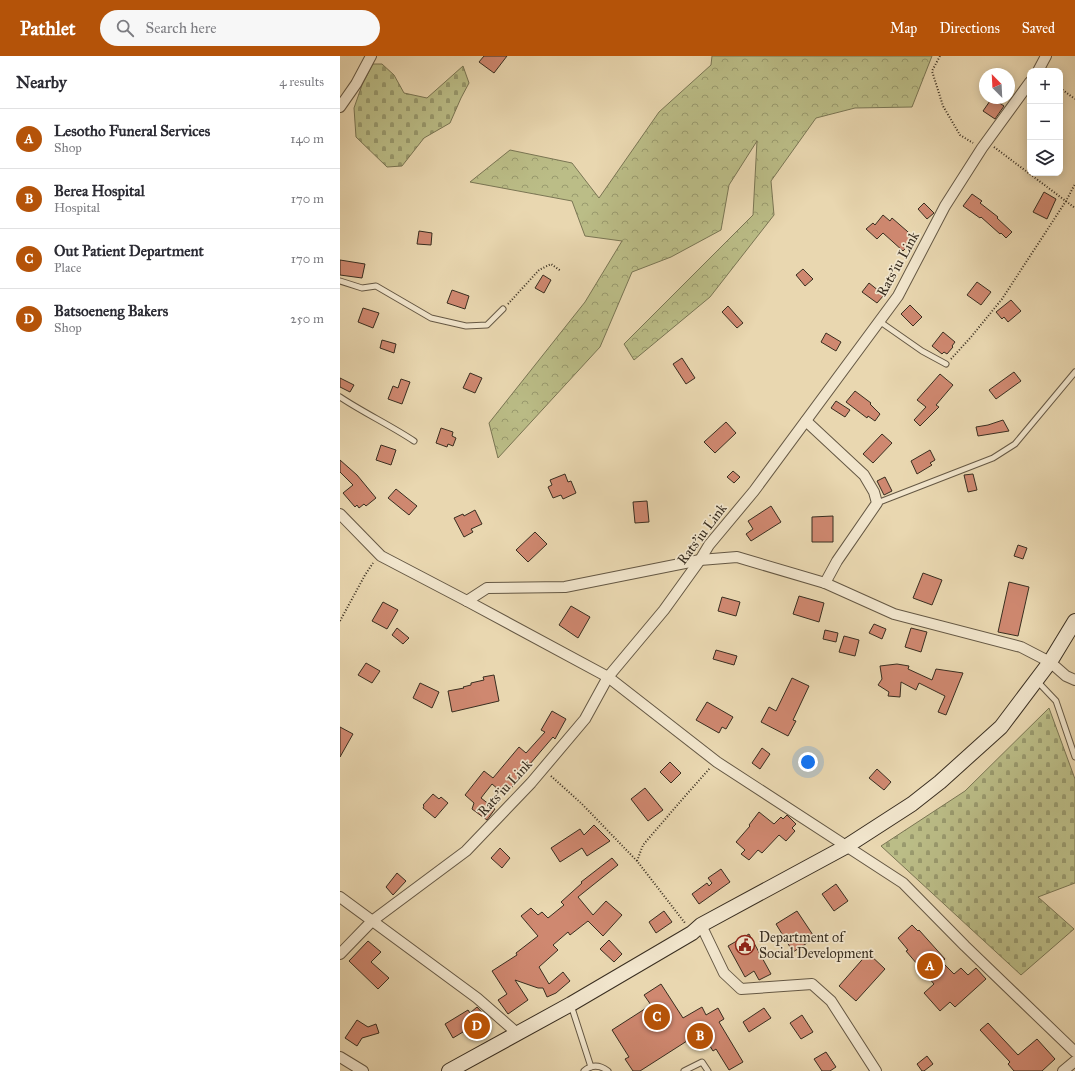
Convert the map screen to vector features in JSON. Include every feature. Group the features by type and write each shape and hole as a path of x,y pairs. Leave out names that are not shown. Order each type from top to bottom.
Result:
{"main road":[{"path":"449,1071 571,1004 697,929 847,846 912,804 965,761 1001,727 1050,662 1075,621"}],"street":[{"path":"340,107 356,84 371,56"},
{"path":"1040,68 1046,56"},
{"name":"Rats'iu Link","path":"340,954 372,921 466,851 531,783 585,719 608,677 664,610 709,545 754,491 898,296 945,206 985,145 1027,86"},
{"path":"806,421 864,475 874,492 877,503 825,583"},
{"path":"340,514 381,556 608,677 717,762 903,883 965,946 1075,1052"},
{"path":"467,601 487,588 565,587 700,560 737,558 825,583 894,614 1021,647 1050,662 1066,676 1075,680"},
{"path":"340,897 477,998 517,1033"},
{"path":"697,929 724,973 741,989 812,984 831,1001 876,1071"},
{"path":"340,1057 363,1071"},
{"path":"1063,1071 1075,1061"}],"lane":[{"path":"340,281 362,288 376,286 431,318 466,326 487,325 504,309"},
{"path":"879,321 922,351 946,364"},
{"path":"877,503 993,458 1015,444 1075,372"},
{"path":"340,396 354,406 414,441"},
{"path":"1037,680 1056,701 1075,757"},
{"path":"571,1004 591,1066"},
{"path":"684,1071 702,1062 708,1071"},
{"path":"584,1071 591,1066 603,1067 608,1071"}],"path":[{"path":"940,56 932,71 943,106 960,135 985,145 1066,200 1075,208"},
{"path":"1063,90 1075,99"},
{"path":"946,364 971,337 1002,299 1075,184"},
{"path":"504,309 539,270 551,264 561,271"},
{"path":"340,621 365,575 377,558 381,556"},
{"path":"637,861 644,845 686,795 717,762"},
{"path":"543,768 582,804 637,861 697,929"}],"green space":[{"path":"712,56 932,56 912,107 855,108 816,118 771,181 774,215 710,297 634,360 624,344 753,215 757,141 729,185 721,230 671,257 632,272 600,347 498,458 489,423 585,302 622,241 585,236 572,201 470,182 510,150 572,163 599,198 659,112 711,65"},
{"path":"373,64 382,64 394,75 404,93 427,98 463,66 469,83 450,123 424,138 402,166 387,167 356,137 354,108 362,85"},
{"path":"1049,708 1075,779 1075,883 1038,897 1074,929 1021,975 881,846 965,791"}],"building":[{"path":"484,56 507,56 494,73 479,62"},
{"path":"988,104 1001,104 1004,106 995,119 983,111"},
{"path":"1044,192 1056,199 1047,219 1033,212"},
{"path":"972,194 982,201 980,203 998,217 997,218 1012,232 1006,238 981,217 980,218 963,206"},
{"path":"924,203 934,213 927,219 918,209"},
{"path":"883,215 890,221 892,218 915,238 903,251 883,233 877,239 866,229 873,223 875,225"},
{"path":"419,231 432,233 431,245 417,244"},
{"path":"340,260 365,264 362,278 340,275"},
{"path":"803,269 813,279 805,286 796,275"},
{"path":"543,275 551,280 544,293 535,288"},
{"path":"977,282 991,292 981,305 967,295"},
{"path":"869,283 884,295 877,303 862,292"},
{"path":"452,290 469,296 465,309 447,303"},
{"path":"1011,300 1021,311 1008,322 1004,317 1002,319 996,312"},
{"path":"910,305 922,317 913,326 901,314"},
{"path":"728,306 743,323 737,328 722,312"},
{"path":"363,308 379,313 373,328 358,322"},
{"path":"943,332 955,342 947,354 944,352 942,354 932,346"},
{"path":"826,333 841,342 836,351 821,342"},
{"path":"382,340 396,344 394,353 380,348"},
{"path":"682,358 695,378 686,384 673,364"},
{"path":"1014,372 1021,381 996,399 989,390"},
{"path":"470,373 482,378 475,393 463,388"},
{"path":"940,374 953,385 936,405 939,407 920,426 914,420 926,407 917,400"},
{"path":"340,378 354,385 350,392 340,387"},
{"path":"401,379 410,382 402,404 388,399 393,386 398,388"},
{"path":"855,391 871,403 870,404 880,414 875,421 868,416 867,418 846,402"},
{"path":"836,401 850,410 845,417 831,408"},
{"path":"1003,420 1009,431 978,436 976,427"},
{"path":"726,422 736,433 715,453 704,442"},
{"path":"441,428 453,432 452,436 456,438 453,446 448,444 447,447 436,443"},
{"path":"882,434 892,443 873,463 863,454"},
{"path":"381,445 396,450 391,465 376,460"},
{"path":"930,450 935,460 930,463 932,465 917,474 911,461"},
{"path":"340,460 357,475 376,498 366,506 364,504 359,508 357,505 355,507 343,493 353,485 340,472"},
{"path":"733,471 740,477 734,483 727,477"},
{"path":"565,474 568,482 571,481 576,493 563,499 561,495 553,498 548,487 552,485 550,480"},
{"path":"973,474 977,490 968,492 964,475"},
{"path":"885,477 892,491 884,495 877,481"},
{"path":"396,489 417,506 409,515 388,498"},
{"path":"647,501 649,522 635,523 633,502"},
{"path":"771,506 781,522 751,541 746,534 753,529 748,521"},
{"path":"475,510 482,524 471,529 473,532 464,537 454,518 463,514 464,516"},
{"path":"833,516 833,542 812,542 812,517"},
{"path":"535,532 547,544 528,562 516,550"},
{"path":"1018,545 1027,548 1023,559 1014,556"},
{"path":"923,573 942,580 932,605 913,598"},
{"path":"1009,582 1029,587 1018,636 998,632"},
{"path":"799,596 824,603 819,622 793,614"},
{"path":"722,597 740,602 736,616 718,611"},
{"path":"383,602 398,610 387,629 372,621"},
{"path":"571,606 590,617 578,638 559,625"},
{"path":"874,624 886,629 882,639 869,633"},
{"path":"397,628 409,638 403,644 392,635"},
{"path":"911,628 927,632 921,652 905,647"},
{"path":"825,630 838,633 836,642 823,639"},
{"path":"844,636 859,640 855,656 839,652"},
{"path":"716,650 737,656 734,665 713,659"},
{"path":"366,663 380,671 372,683 358,675"},
{"path":"897,664 909,666 908,669 932,680 936,669 963,673 946,715 938,712 945,696 919,683 916,690 901,682 900,697 888,696 889,692 878,685 882,679 880,666"},
{"path":"494,675 499,701 452,712 448,691 464,688 463,687 471,685 471,683 484,680 483,677"},
{"path":"792,678 809,686 793,720 796,721 788,736 761,722 769,707 776,711"},
{"path":"420,683 439,692 432,708 413,698"},
{"path":"707,702 733,717 726,729 722,727 719,733 696,720"},
{"path":"552,711 566,719 555,739 553,737 505,795 492,784 481,798 495,809 487,820 472,809 474,803 465,795 484,771 493,778 519,747 526,753 545,732 541,730"},
{"path":"340,727 353,734 340,757"},
{"path":"762,748 770,754 760,769 752,763"},
{"path":"670,762 681,773 671,783 660,772"},
{"path":"877,769 891,782 884,790 869,778"},
{"path":"645,788 663,810 648,821 631,799"},
{"path":"433,794 439,799 441,797 448,803 435,818 423,808 423,805"},
{"path":"759,812 774,824 781,817 783,819 787,815 796,824 792,828 795,831 786,841 779,835 762,853 758,850 749,860 741,854 745,850 736,842 750,826 749,825"},
{"path":"594,825 610,841 587,856 582,848 560,862 551,848 580,829 584,835"},
{"path":"500,848 510,858 502,868 491,858"},
{"path":"612,858 618,865 578,897 593,915 606,901 622,915 603,936 588,921 570,935 568,932 553,945 558,950 539,967 549,984 563,972 570,981 556,993 547,997 543,988 538,988 515,980 528,1000 508,1014 498,1000 507,994 492,971 517,955 516,953 538,936 521,916 531,908 538,915 542,912 548,918 564,905 561,902 582,883 581,882"},
{"path":"721,869 730,882 699,904 692,894 707,883 709,886 712,883 708,878"},
{"path":"397,873 406,881 393,895 386,887"},
{"path":"836,884 848,901 834,911 822,894"},
{"path":"664,911 672,922 656,933 649,922"},
{"path":"797,911 815,938 793,952 776,924"},
{"path":"912,925 918,931 919,930 945,959 942,962 954,974 961,968 968,975 976,968 986,979 955,1007 950,1002 940,1011 924,993 934,984 906,951 908,950 898,938"},
{"path":"749,934 771,974 759,980 754,971 745,977 728,946"},
{"path":"609,940 622,954 614,962 600,949"},
{"path":"368,941 381,952 371,962 389,978 378,989 349,961"},
{"path":"868,953 885,969 856,1001 839,986"},
{"path":"661,984 683,1018 702,1007 706,1015 718,1008 724,1019 719,1022 743,1062 729,1070 716,1049 713,1051 701,1032 640,1071 633,1071 625,1059 629,1057 612,1030 651,1005 644,995"},
{"path":"477,1007 489,1020 473,1034 468,1029 453,1038 445,1024 468,1010 470,1013"},
{"path":"764,1008 771,1018 749,1032 743,1022"},
{"path":"802,1015 813,1032 801,1039 790,1023"},
{"path":"357,1020 368,1027 376,1024 379,1033 362,1038 357,1046 345,1038"},
{"path":"988,1023 1018,1055 1037,1039 1055,1059 1042,1071 1014,1071 1008,1064 1010,1062 980,1030"},
{"path":"826,1052 836,1067 830,1071 822,1071 814,1059"},
{"path":"927,1056 933,1064 922,1071 917,1064"}],"place":[{"name":"Department of Social Development","path":"745,945"},
{"name":"Lesotho Funeral Services","path":"930,966"},
{"name":"Out Patient Department","path":"657,1017"},
{"name":"Batsoeneng Bakers","path":"477,1026"},
{"name":"Berea Hospital","path":"700,1036"}]}
